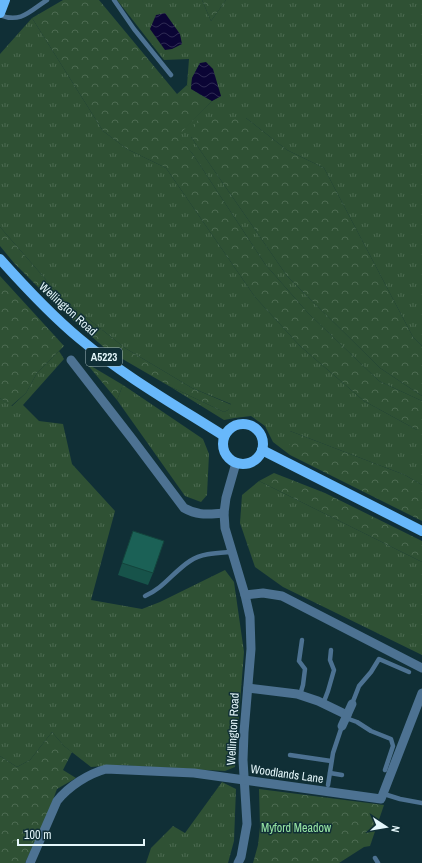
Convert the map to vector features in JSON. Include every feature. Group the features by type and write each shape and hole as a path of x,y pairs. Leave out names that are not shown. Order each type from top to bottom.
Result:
{"main road":[{"path":"0,14 5,0"},
{"name":"Wellington Road","path":"0,259 34,297 80,339 135,380 224,436"},
{"path":"239,424 253,426 262,436 263,443 260,456 249,463 242,464 230,460 223,449 224,436 227,430 233,426 239,424"},
{"path":"262,450 422,531"}],"street":[{"path":"71,360 184,508 192,513 198,514 224,514"},
{"name":"Wellington Road","path":"236,463 226,498 224,514 232,552 250,617 251,649 244,732 244,780 247,824 241,857 238,863"},
{"path":"245,595 263,593 282,596 422,668"},
{"path":"248,688 287,692 300,695 323,704 345,719 352,704"},
{"path":"384,794 422,693"},
{"name":"Woodlands Lane","path":"30,863 57,801 64,793 93,773 106,769 194,773 381,799 384,794"}],"lane":[{"path":"0,14 9,18 20,18 47,0"},
{"path":"114,0 134,29 171,75"},
{"path":"145,596 156,592 190,561 210,553 232,552"},
{"path":"300,695 305,669 299,661 302,640"},
{"path":"323,704 330,687 334,670 330,660 331,650"},
{"path":"352,704 360,686 379,659 409,672"},
{"path":"328,785 331,762 345,719 358,722 372,731 391,739 393,746 385,770"},
{"path":"290,755 331,762"},
{"path":"330,773 342,775"},
{"path":"384,794 422,803"},
{"path":"375,858 378,863"}],"green space":[{"path":"63,0 99,0 177,94 187,85 212,101 178,136 192,153 265,264 308,313 379,381 422,401 422,430 417,430 364,401 300,346 255,297 166,168 127,149 103,131 32,18"},
{"path":"117,0 202,0 211,21 226,0 422,0 422,346 413,337 324,168 287,150 246,118 191,137 287,276 380,368 422,396 422,401 379,381 308,313 265,264 192,153 177,136 212,101 221,96 200,63 192,78 191,89 187,85 189,59 164,60"},
{"path":"202,0 226,0 211,21"},
{"path":"32,18 103,131 127,149 166,168 255,297 300,346 364,401 417,430 422,430 422,485 405,475 290,431 290,455 273,442 265,426 251,416 224,420 169,386 224,412 228,410 231,404 192,388 125,348 62,298 0,227 0,54"},
{"path":"246,118 287,150 324,168 413,337 422,346 422,396 380,368 287,276 191,137 198,119"},
{"path":"0,227 62,298 125,348 192,388 232,405 224,412 169,386 107,350 58,307 14,263 0,246"},
{"path":"0,276 64,346 37,373 26,393 11,406 0,398"},
{"path":"59,351 64,359 23,405 39,421 63,424 72,464 115,511 91,600 142,609 160,602 225,570 234,582 244,652 235,767 225,771 117,765 91,767 64,746 52,732 30,760 17,767 0,756 0,398 12,406 26,393 37,373"},
{"path":"86,363 123,385 117,400"},
{"path":"123,385 203,439 209,454 207,495 201,502 185,496 117,400"},
{"path":"290,431 405,475 422,485 422,521 290,455"},
{"path":"274,473 325,493 422,541 422,562 259,481"},
{"path":"259,481 422,562 422,655 283,587 255,567 240,523 242,495"},
{"path":"52,732 64,746 72,752 63,770 76,778 57,789 48,813 25,863 0,863 0,756 17,767 30,760"},
{"path":"222,782 236,789 234,841 228,863 146,863 151,848 173,826 185,833"},
{"name":"Myford Meadow","path":"259,789 384,805 370,846 364,847 339,863 253,863 258,845 260,827"}],"water":[{"path":"165,13 180,34 182,44 172,49 165,50 150,29 156,15"},
{"path":"206,62 213,69 221,96 212,101 191,89 192,78 200,63"}],"building":[{"path":"133,531 164,541 153,573 122,563"}]}
